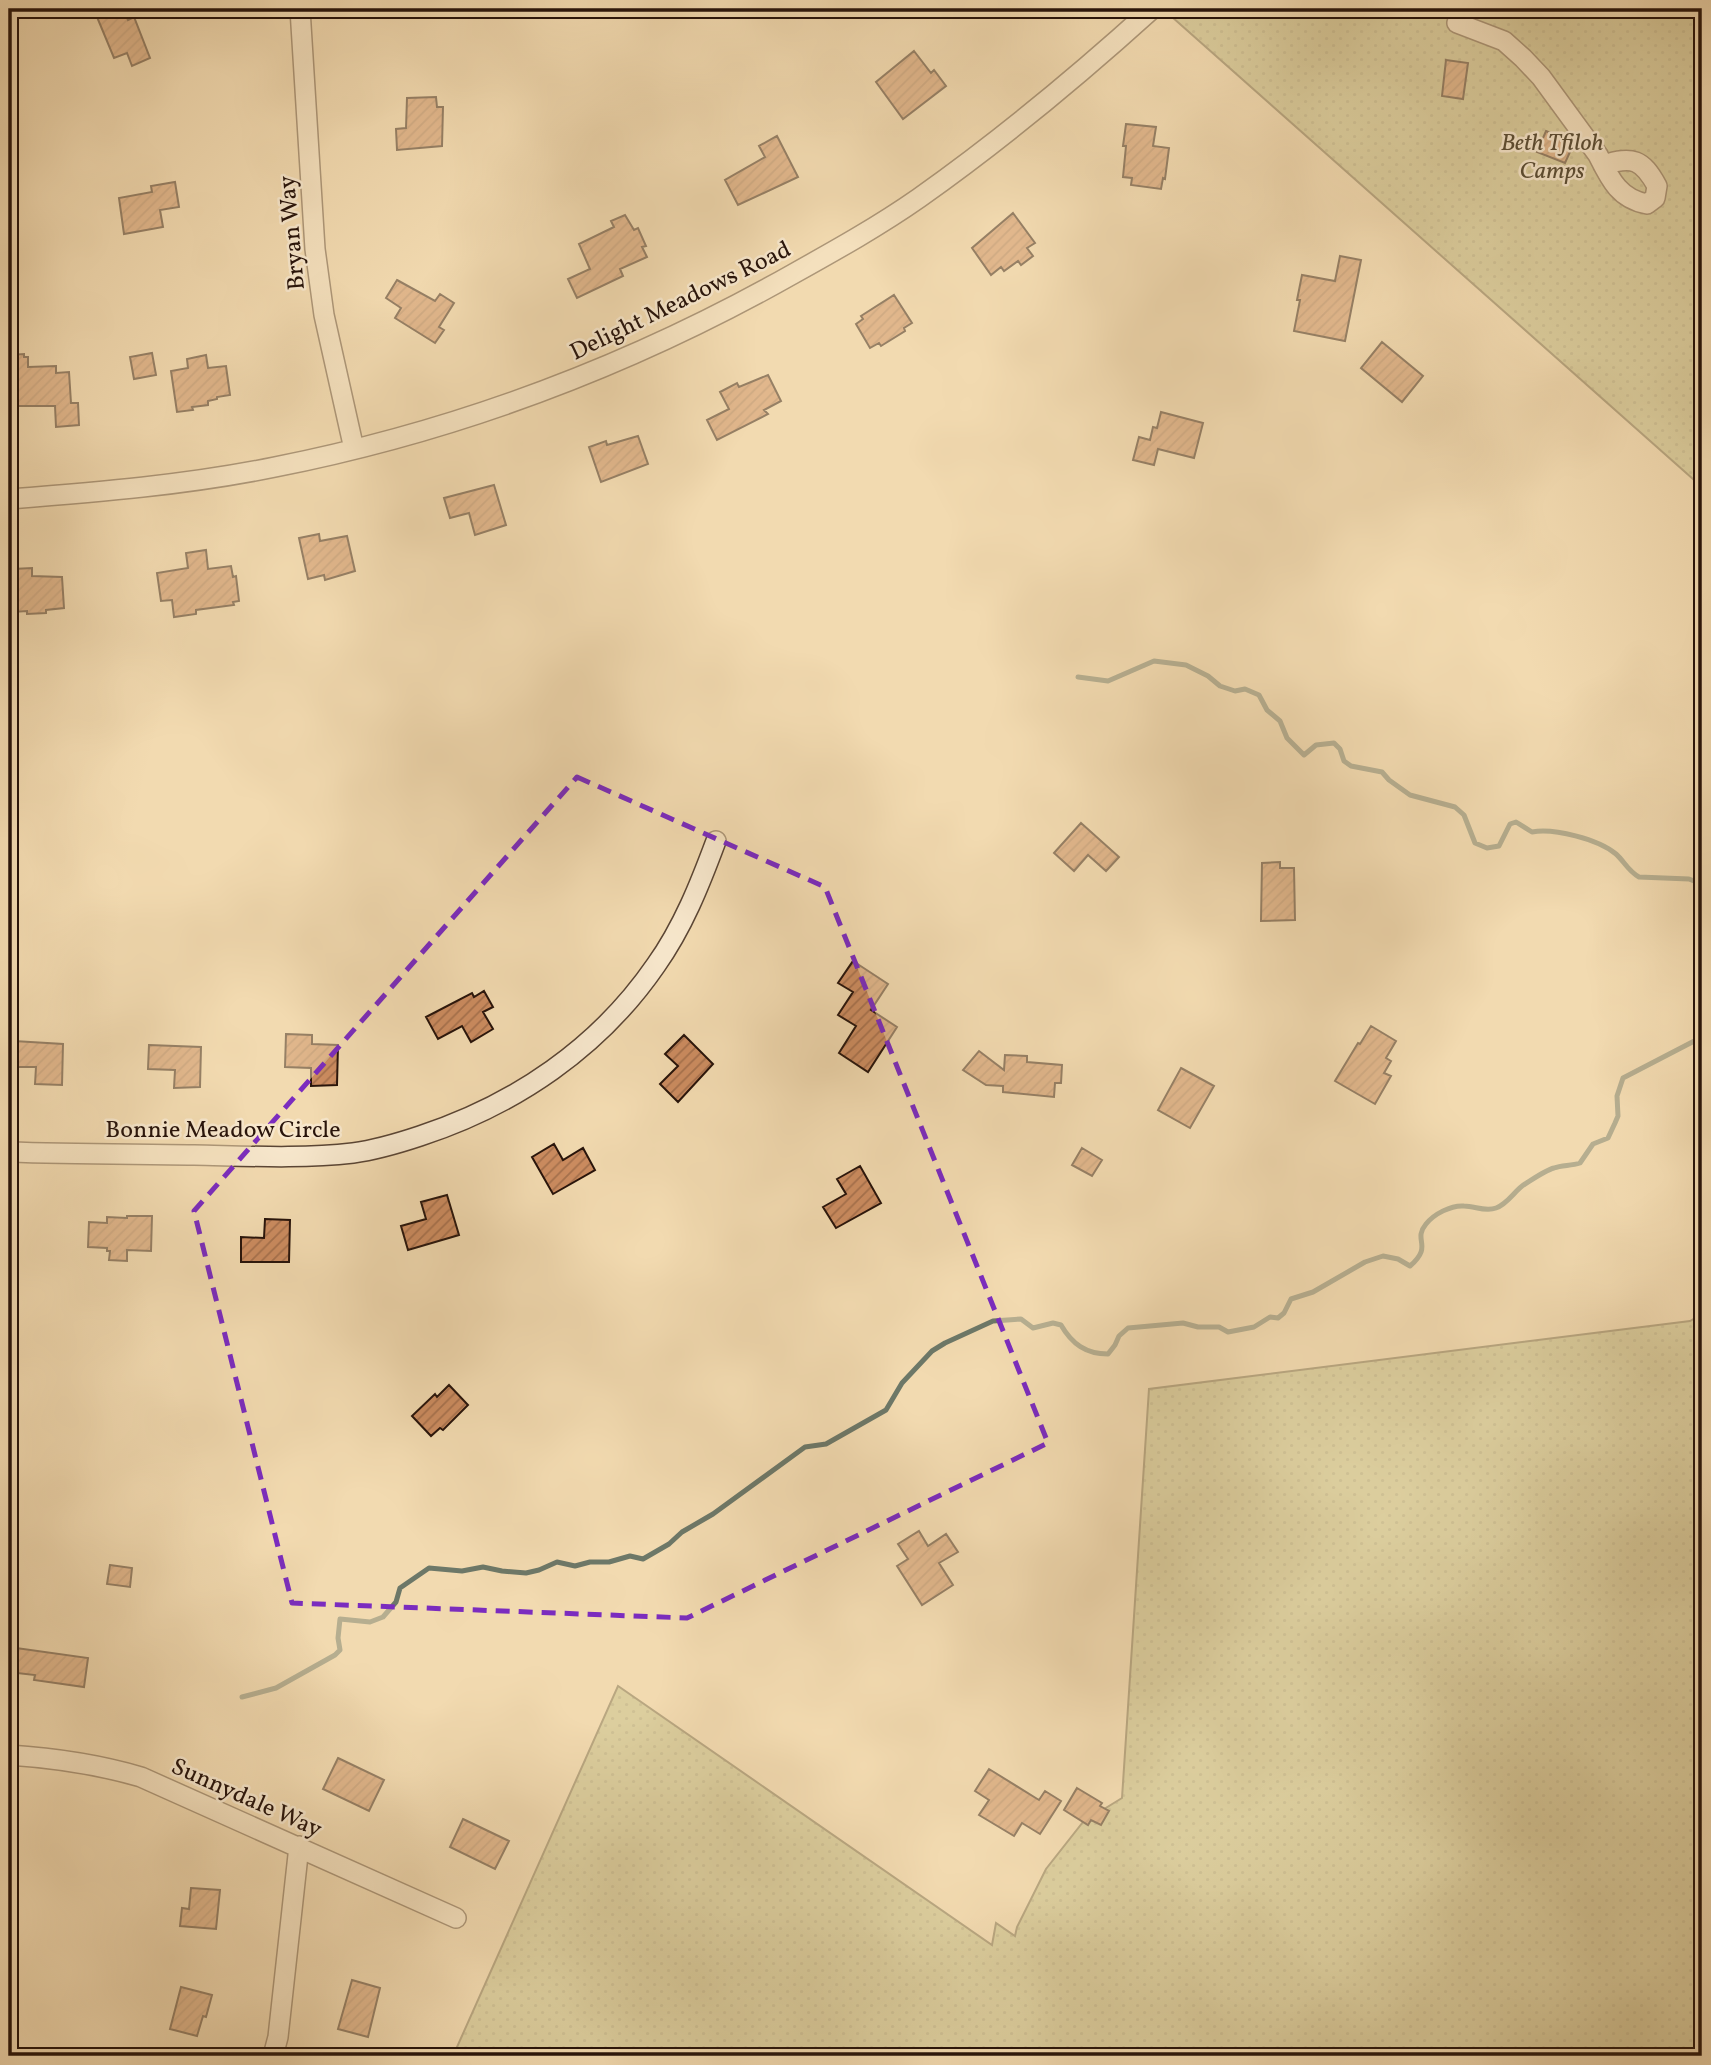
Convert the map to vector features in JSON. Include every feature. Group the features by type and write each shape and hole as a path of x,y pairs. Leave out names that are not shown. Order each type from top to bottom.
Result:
{"street":[{"name":"Bryan Way","path":"300,9 315,250 324,315 354,449"},
{"name":"Delight Meadows Road","path":"9,499 105,492 199,480 354,449 451,422 588,374 653,347 783,280 854,240 918,198 1013,128 1076,77 1145,15"},
{"path":"1457,23 1504,41 1523,58 1541,76 1603,165"},
{"name":"Bonnie Meadow Circle","path":"9,1152 286,1157 326,1155 356,1152 405,1141 478,1115 549,1073 593,1036 634,993 672,941 697,893 716,841"},
{"name":"Sunnydale Way","path":"9,1755 88,1763 141,1777 456,1918"},
{"path":"273,2056 278,2038 299,1846"}],"highlighted area":[{"path":"577,777 825,887 1048,1443 687,1618 292,1603 194,1211"}],"green space":[{"name":"Beth Tfiloh Camps","path":"1163,9 1702,9 1702,487"},
{"path":"1702,1314 1702,2056 453,2056 618,1686 992,1945 996,1923 1015,1936 1046,1869 1083,1822 1122,1798 1149,1389 1690,1321"}],"building":[{"path":"124,9 128,20 134,17 150,58 132,66 127,53 114,58 97,17"},
{"path":"914,51 931,73 934,70 946,86 903,119 876,82"},
{"path":"1446,60 1468,63 1463,99 1442,96"},
{"path":"436,97 437,107 443,107 442,146 397,150 396,129 406,128 407,98"},
{"path":"1126,124 1156,127 1153,146 1169,148 1161,189 1131,185 1132,178 1123,177"},
{"path":"1546,131 1574,143 1565,163 1537,152"},
{"path":"777,136 798,177 738,205 725,180 765,157 759,146"},
{"path":"175,182 179,207 160,210 163,227 124,234 119,198 152,192 151,186"},
{"path":"1013,213 1035,243 1027,248 1033,256 1021,265 1018,261 1004,271 1001,267 991,275 972,248"},
{"path":"625,215 634,230 638,228 646,246 642,247 647,257 620,269 623,276 577,298 568,279 590,269 579,244 614,227 611,221"},
{"path":"1340,256 1361,260 1345,341 1294,331 1302,275 1335,281"},
{"path":"397,280 435,301 440,294 454,303 439,327 444,330 435,343 395,318 401,308 386,298"},
{"path":"894,295 912,323 904,328 905,331 881,346 879,343 870,348 856,324 863,319 861,316"},
{"path":"1382,342 1423,376 1402,402 1361,368"},
{"path":"152,353 156,375 134,379 130,357"},
{"path":"24,354 24,357 28,357 28,367 56,366 56,373 69,372 71,403 78,403 79,425 56,427 55,406 10,406 9,358 10,355"},
{"path":"206,355 208,368 226,366 230,395 208,401 208,405 192,407 193,410 177,412 171,371 188,368 187,359"},
{"path":"768,375 781,401 764,410 768,414 717,440 707,420 729,409 720,392 737,383 739,387"},
{"path":"1161,412 1203,423 1194,458 1158,449 1154,465 1133,460 1139,437 1150,440 1153,427 1157,428"},
{"path":"638,436 648,464 601,482 589,447 606,441 607,445"},
{"path":"494,485 506,525 475,535 469,513 450,518 444,498"},
{"path":"319,534 320,541 347,536 355,571 325,580 324,575 308,579 299,538"},
{"path":"206,550 208,569 231,566 233,577 236,576 239,601 233,602 234,605 196,610 196,614 174,617 172,600 161,601 157,573 188,568 186,553"},
{"path":"32,568 32,576 62,577 64,608 46,610 46,613 13,612 13,569"},
{"path":"1081,823 1119,857 1106,871 1088,855 1074,871 1054,853"},
{"path":"1280,862 1280,868 1294,868 1295,920 1261,921 1262,863"},
{"path":"853,961 888,984 871,1010 897,1027 868,1072 839,1053 856,1026 838,1015 853,992 838,983"},
{"path":"484,991 493,1007 483,1012 493,1029 471,1042 462,1026 438,1039 426,1017 472,993 474,997"},
{"path":"1371,1026 1396,1041 1386,1058 1391,1061 1384,1073 1391,1076 1375,1104 1335,1081"},
{"path":"286,1034 312,1035 312,1044 338,1045 337,1085 311,1086 311,1068 285,1067"},
{"path":"684,1035 713,1064 678,1102 660,1084 678,1066 665,1054"},
{"path":"14,1041 63,1044 62,1085 35,1084 36,1067 14,1067"},
{"path":"149,1045 201,1047 200,1087 174,1088 175,1070 148,1069"},
{"path":"979,1051 1004,1070 1005,1055 1027,1056 1027,1062 1062,1065 1061,1083 1055,1083 1054,1097 1003,1092 1003,1086 986,1085 963,1070"},
{"path":"1181,1068 1214,1086 1190,1128 1158,1110"},
{"path":"554,1144 563,1160 583,1148 595,1170 553,1194 532,1157"},
{"path":"1082,1148 1102,1160 1092,1176 1072,1165"},
{"path":"860,1166 881,1203 836,1228 823,1207 846,1194 837,1179"},
{"path":"447,1195 459,1235 408,1250 401,1226 426,1219 421,1202"},
{"path":"152,1216 151,1251 127,1250 127,1261 109,1260 110,1251 107,1251 107,1248 88,1247 89,1222 107,1223 107,1217"},
{"path":"265,1219 290,1220 289,1262 241,1262 241,1237 264,1238"},
{"path":"449,1385 468,1405 443,1430 440,1428 431,1436 412,1416"},
{"path":"919,1531 928,1546 946,1534 958,1552 939,1563 953,1585 922,1605 897,1566 908,1559 898,1544"},
{"path":"110,1565 132,1568 130,1587 107,1584"},
{"path":"9,1647 88,1658 84,1687 34,1680 35,1675 9,1672"},
{"path":"338,1758 384,1780 369,1811 323,1789"},
{"path":"989,1769 1039,1800 1045,1791 1061,1801 1040,1834 1022,1823 1014,1836 979,1815 989,1800 975,1791"},
{"path":"1077,1788 1102,1803 1100,1806 1109,1811 1101,1825 1091,1820 1088,1825 1064,1810"},
{"path":"463,1819 509,1841 495,1869 450,1847"},
{"path":"191,1888 220,1890 216,1929 180,1926 182,1908 189,1909"},
{"path":"352,1980 380,1988 368,2037 338,2029"},
{"path":"181,1987 212,1995 197,2036 170,2029"}],"waterway":[{"path":"1078,677 1108,681 1154,661 1186,665 1208,676 1220,686 1235,691 1245,689 1259,695 1267,710 1280,721 1287,738 1304,755 1316,745 1334,743 1340,749 1344,761 1351,766 1382,772 1410,795 1455,807 1464,815 1475,843 1487,848 1499,846 1510,824 1516,822 1532,832 1564,833 1587,839 1616,854 1639,877 1689,879 1699,883 1702,890"},
{"path":"1702,900 1702,909"},
{"path":"242,1697 276,1688 335,1655 340,1650 340,1619 370,1622 383,1617 396,1602 400,1588 429,1568 462,1571 483,1567 526,1573 557,1562 575,1566 590,1562 609,1562 630,1556 643,1559 713,1514 805,1447 826,1444 886,1410 902,1383 932,1351 993,1321 1021,1319 1033,1328 1053,1323 1061,1325 1080,1347 1108,1354 1119,1336 1128,1328 1183,1323 1198,1327 1219,1327 1228,1332 1254,1327 1270,1317 1278,1318 1284,1313 1291,1299 1313,1292 1365,1262 1383,1256 1398,1259 1410,1266 1421,1253 1422,1230 1433,1217 1459,1206 1496,1208 1543,1173 1557,1167 1580,1163 1593,1144 1608,1138 1618,1116 1617,1096 1623,1078 1702,1037"}]}
